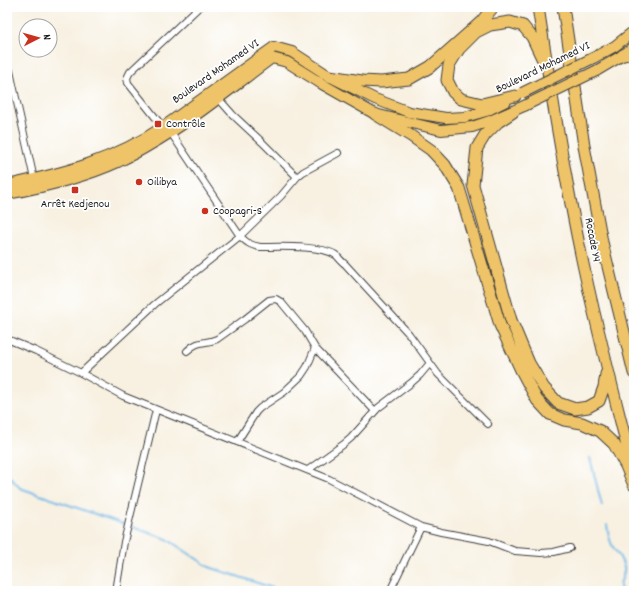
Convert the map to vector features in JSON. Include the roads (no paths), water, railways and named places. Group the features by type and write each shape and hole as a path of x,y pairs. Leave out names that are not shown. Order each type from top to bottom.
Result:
{"highway":[{"path":"329,76 381,82 409,79 430,67 482,20 493,7"},
{"name":"Rocade Y4","path":"538,7 560,144 583,264 634,475"},
{"name":"Rocade Y4","path":"563,7 584,146 602,242 630,348 634,373"},
{"path":"565,24 568,7"},
{"path":"519,95 482,104 461,99 453,92 447,80 449,64 459,49 476,32 490,25 510,22 523,26 532,37 548,69"},
{"path":"513,112 498,122 485,135 477,148 473,185 511,320 529,364 544,388 558,403 575,409 588,407 599,400 604,388 607,367"},
{"path":"375,114 431,150 445,166 460,188 500,325 537,400 550,414 564,420 582,423 600,431 614,444 634,485"}],"main road":[{"name":"Boulevard Mohamed VI","path":"7,184 67,171 113,155 146,138 167,130 274,47 292,52 329,76 375,99 408,112 446,118 464,117 486,111 593,58 615,46 634,31"},
{"name":"Boulevard Mohamed VI","path":"7,194 73,179 119,162 218,98 272,58 287,62 375,114 441,130 472,127 513,112 628,54 634,47"}],"street":[{"path":"199,7 130,72 127,78 128,83 167,130 240,236 246,242 260,247 315,249 336,256 409,334 420,347 430,363 448,384 488,424"},
{"path":"10,71 34,179"},
{"path":"218,98 233,116 297,177"},
{"path":"81,373 156,304 240,236 281,196 297,177 303,172 338,153"},
{"path":"187,352 197,344 217,339 269,300 276,299 281,302 305,331 315,348 375,411"},
{"path":"7,339 36,351 81,373 123,396 329,479 421,527 489,541 515,551 554,552 570,548"},
{"path":"237,442 256,412 284,392 301,376 315,348"},
{"path":"308,470 351,438 375,411 420,375 430,363"},
{"path":"116,591 124,542 156,410"},
{"path":"390,591 421,527"}],"waterway":[{"path":"590,458 602,506"},
{"path":"7,474 20,488 167,539 209,567 282,591"},
{"path":"607,525 608,534 613,547 621,559 624,567 624,573 620,585 621,591"}],"place":[{"name":"Contrôle","path":"158,124"},
{"name":"Oilibya","path":"139,182"},
{"name":"Arrêt Kedjenou","path":"75,190"},
{"name":"Coopagri-S","path":"205,211"}]}
